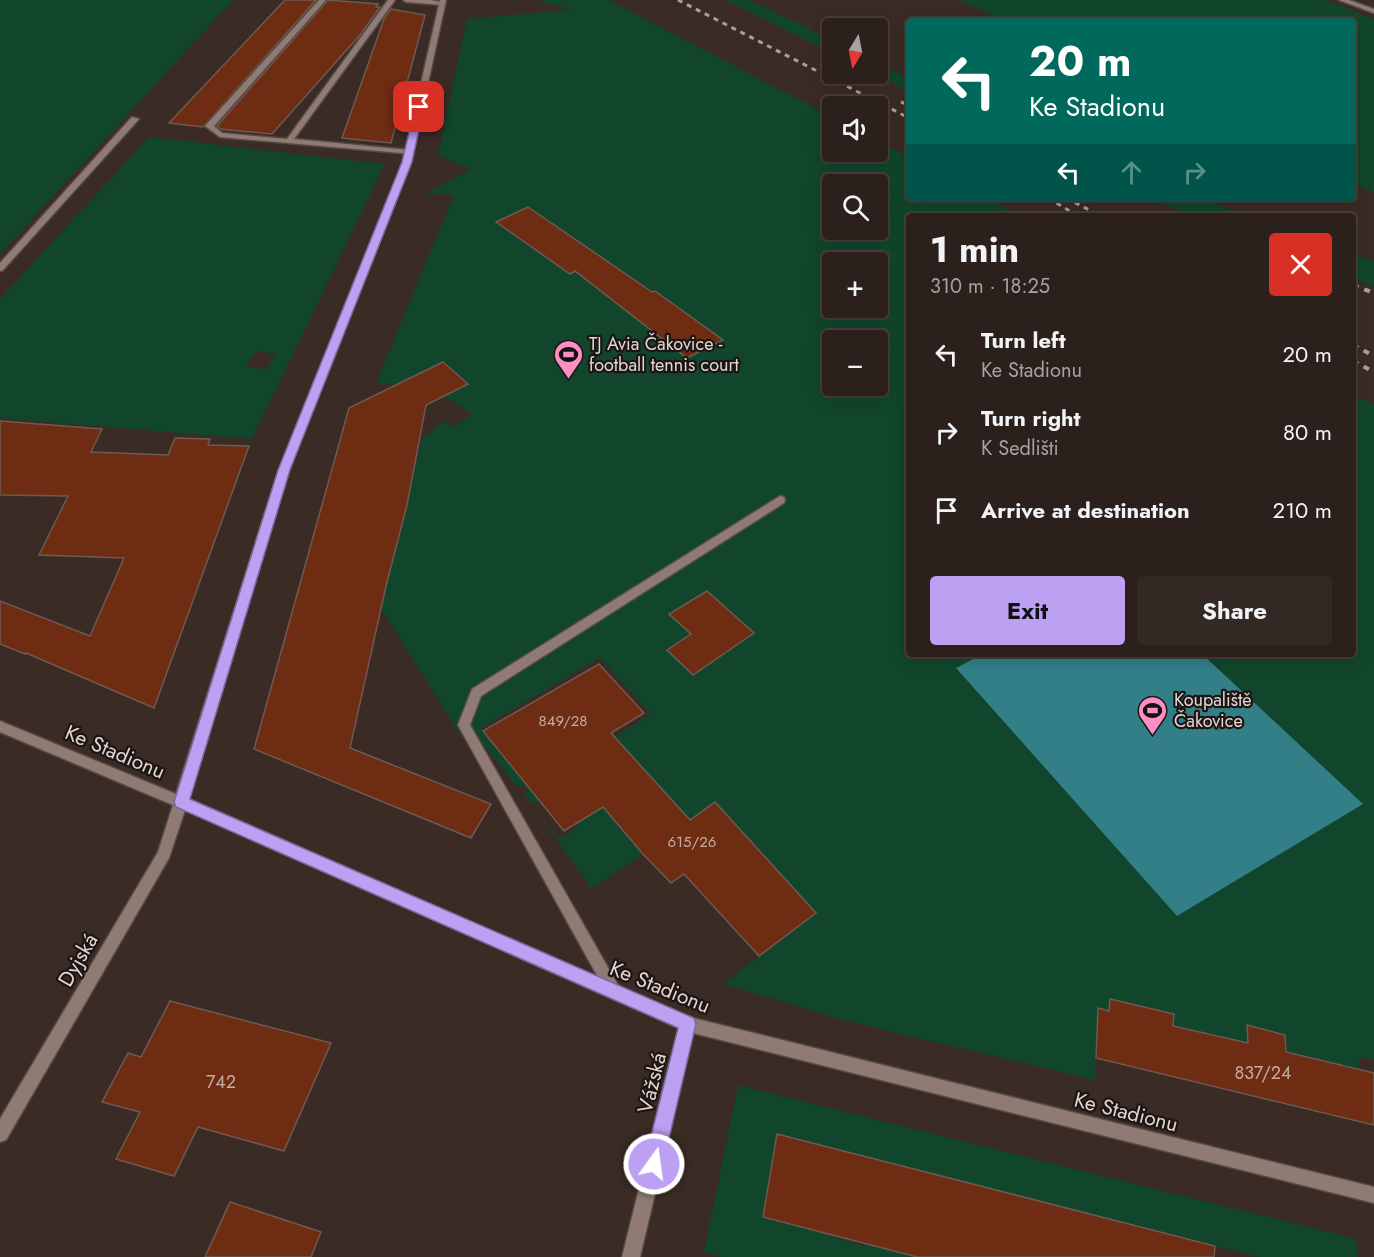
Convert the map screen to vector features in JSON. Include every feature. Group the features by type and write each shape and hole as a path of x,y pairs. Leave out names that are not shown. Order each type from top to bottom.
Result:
{"street":[{"path":"323,0 209,126 220,135 409,152"},
{"path":"289,141 392,0"},
{"path":"406,0 442,2"},
{"path":"1342,0 1374,11"},
{"name":"Dyjská","path":"0,1134 164,854 284,470 409,152 442,2"},
{"path":"0,268 135,119"},
{"path":"614,992 464,726 476,693 780,500"},
{"name":"Ke Stadionu","path":"0,726 181,802 688,1024 1374,1195"},
{"name":"Vážská","path":"631,1257 688,1024"}],"green space":[{"path":"0,0 233,0 0,254"},
{"path":"540,0 609,0 822,112 822,162 888,162 888,146 906,155 906,201 992,201 1014,213 906,213 906,657 1356,657 1356,396 1374,405 1374,1060 1359,1057 1360,1069 1286,1052 1285,1035 1247,1027 1248,1043 1173,1026 1173,1014 1110,999 1109,1010 1098,1008 1095,1080 851,1022 723,984 816,913 715,803 690,820 624,748 579,778 643,854 592,889 532,806 559,839 579,826 554,792 533,804 524,793 651,714 600,658 481,728 525,784 518,788 474,733 463,739 381,608 422,438 445,421 454,427 472,414 422,383 403,395 390,383 376,383 454,195 426,193 471,170 438,155 467,19 576,9 550,5"},
{"path":"725,0 750,0 822,35 822,48"},
{"path":"960,0 1324,0 1374,19 1374,192 1356,184 1356,18 999,18"},
{"path":"888,67 906,76 906,90 888,81"},
{"path":"149,137 385,164 252,439 0,418 0,299","holes":["257,351 276,354 265,370 245,366"]},
{"path":"1156,201 1209,201 1239,213 1186,213"},
{"path":"1356,255 1374,261 1374,287 1356,280"},
{"path":"738,1085 1356,1239 1358,1257 1259,1257 777,1134 763,1217 838,1236 838,1239 865,1246 866,1243 917,1257 721,1257 704,1252"}],"water":[{"name":"Koupaliště Čakovice","path":"977,657 1205,657 1363,804 1177,916 956,668"}],"building":[{"path":"285,0 316,0 203,127 169,123"},
{"path":"328,0 378,4 376,7 380,7 360,35 272,134 220,129 217,126"},
{"path":"391,9 425,15 391,143 342,138 384,19"},
{"path":"528,207 652,292 655,291 723,340 687,358 575,271 570,274 496,222"},
{"path":"443,362 468,384 426,405 407,505 386,586 350,748 491,804 471,838 254,749 349,408"},
{"path":"0,421 102,429 91,452 168,455 175,438 210,439 208,445 249,446 154,708 0,644 0,601 90,636 124,558 39,555 68,496 0,495"},
{"path":"707,591 754,633 693,675 667,650 691,634 669,614"},
{"path":"599,664 644,713 611,733 690,820 715,802 816,913 759,956 684,874 671,883 603,807 564,831 483,731"},
{"path":"1110,999 1174,1014 1173,1026 1248,1043 1247,1025 1285,1035 1286,1052 1374,1073 1374,1125 1096,1058 1098,1008 1109,1011"},
{"path":"170,1001 331,1043 284,1151 198,1127 174,1176 116,1159 140,1112 102,1102 128,1053 141,1057"},
{"path":"777,1134 1215,1246 1214,1257 917,1257 763,1217"},
{"path":"230,1202 321,1232 311,1257 205,1257"}],"railway":[{"path":"678,0 906,116"},
{"path":"901,102 906,104"},
{"path":"1053,201 1073,213"},
{"path":"1072,201 1095,213"},
{"path":"1356,286 1374,293"},
{"path":"1356,347 1374,356"},
{"path":"1356,363 1374,372"}],"place":[{"name":"TJ Avia Čakovice - football tennis court","path":"568,380"},
{"name":"Koupaliště Čakovice","path":"1153,736"}],"route":[{"path":"419,107 407,162 284,470 181,802 688,1024 654,1164"}]}
